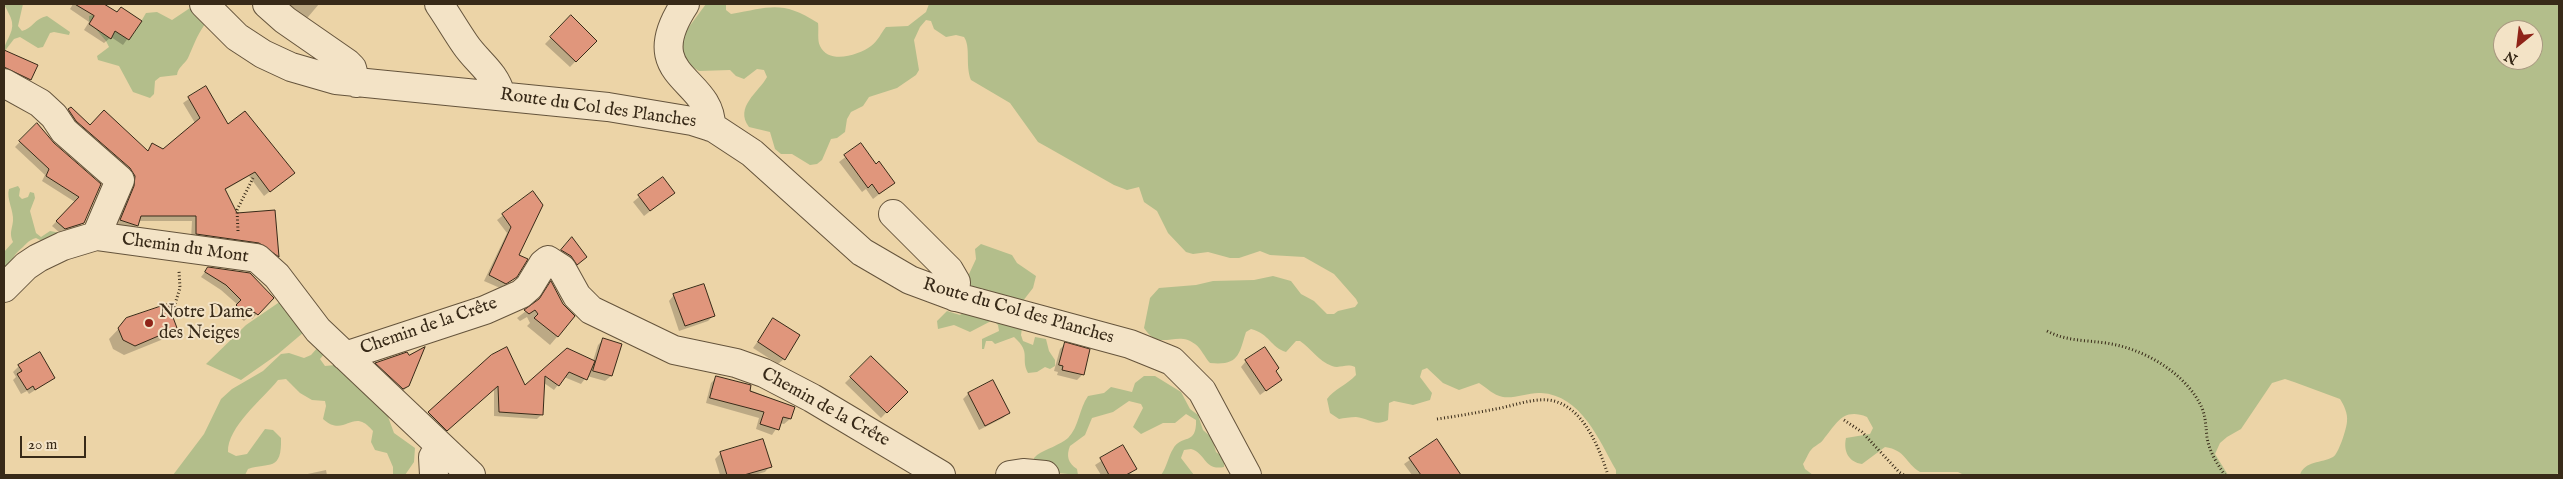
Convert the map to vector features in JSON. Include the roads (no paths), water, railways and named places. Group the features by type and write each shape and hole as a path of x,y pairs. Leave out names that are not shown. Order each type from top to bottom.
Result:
{"street":[{"name":"Route du Col des Planches","path":"204,4 237,37 263,54 308,72 356,83 501,95 608,107 692,121 711,127 752,153 862,252 914,282 955,296 1121,341 1172,361 1202,391 1247,475"},
{"path":"267,4 286,20 347,63 352,68 356,83"},
{"path":"440,4 466,46 490,70 501,95"},
{"path":"685,4 670,33 671,61 682,79 706,104 711,113 711,127"},
{"path":"4,83 40,103 54,116 64,131 120,180 96,236"},
{"path":"893,214 949,270 956,282 955,296"},
{"name":"Chemin du Mont","path":"4,288 26,266 38,258 57,248 96,236 238,254 256,258 264,263 318,330 471,475"},
{"name":"Chemin de la Crête","path":"345,356 485,310 521,294 529,287 543,264 548,260 562,269 577,296 591,310 674,350 736,363 764,373 820,402 941,475"},
{"path":"434,475 434,457 440,447"},
{"path":"1010,475 1032,473 1045,475"}],"place":[{"name":"Notre Dame des Neiges","path":"149,323"}]}
